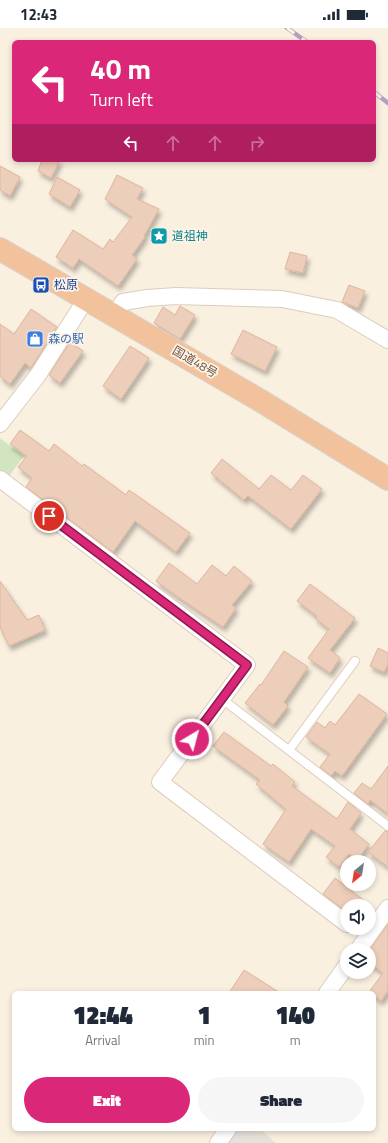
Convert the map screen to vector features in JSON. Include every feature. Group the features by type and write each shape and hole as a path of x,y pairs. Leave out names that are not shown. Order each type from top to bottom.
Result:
{"highway":[{"name":"国道48号","path":"0,249 86,299 115,314 388,479"}],"street":[{"path":"115,314 123,302 147,298 176,296 282,299 337,310 388,340"},
{"path":"0,424 38,375 64,337 86,299"},
{"path":"0,479 247,665 160,782 340,919"},
{"path":"363,943 388,908"},
{"path":"328,991 340,975"},
{"path":"218,1143 227,1131"}],"lane":[{"path":"289,750 355,661"},
{"path":"222,699 388,826"}],"shaded area":[{"path":"235,1131 262,1131 276,1143 226,1143"}],"green space":[{"path":"0,438 24,456 7,479 0,474"}],"building":[{"path":"41,162 59,162 51,178 38,171"},
{"path":"0,166 20,177 10,196 0,190"},
{"path":"117,175 143,188 137,199 159,209 144,236 145,237 132,255 137,259 118,286 79,259 73,268 56,257 73,230 103,249 110,239 113,242 132,217 105,199"},
{"path":"57,177 80,190 70,207 49,194"},
{"path":"290,252 307,256 303,273 285,269"},
{"path":"349,285 365,291 358,308 342,302"},
{"path":"180,306 195,315 180,339 154,323 163,307 175,315"},
{"path":"31,309 57,327 31,368 25,363 10,384 0,376 0,324 14,334"},
{"path":"243,330 277,347 265,371 231,354"},
{"path":"70,342 83,351 60,383 49,375"},
{"path":"130,346 149,358 121,399 103,386"},
{"path":"20,430 49,451 54,444 82,466 84,464 126,495 129,490 190,533 176,552 135,521 113,552 26,487 32,478 18,467 27,456 10,444"},
{"path":"222,459 259,489 271,475 291,490 303,475 322,489 291,529 248,496 244,500 211,473"},
{"path":"169,563 197,584 212,565 226,576 234,566 252,581 232,605 236,608 223,627 156,581"},
{"path":"0,581 27,620 39,615 45,630 9,646 0,627"},
{"path":"310,584 355,618 330,650 340,658 330,673 308,658 329,629 315,618 317,616 297,601"},
{"path":"378,648 388,653 388,664 384,672 370,666"},
{"path":"284,651 308,667 284,702 288,706 273,725 245,703 260,684 261,685"},
{"path":"359,694 387,714 342,776 335,771 331,776 320,767 330,754 306,737 317,722 325,728 330,721 335,725"},
{"path":"224,732 271,766 273,764 295,782 292,786 337,819 348,802 361,813 350,829 369,844 361,855 340,855 339,867 326,857 335,846 311,829 289,862 263,844 286,809 256,784 260,780 213,746"},
{"path":"388,766 388,814 370,800 368,804 354,793 362,783 371,789"},
{"path":"385,831 388,831 388,867 376,858 376,855 372,855 368,852"},
{"path":"335,878 340,882 340,891 352,891 362,899 340,899 340,907 323,894"},
{"path":"388,924 388,991 381,1001 376,997 376,991 370,991 383,973 376,968 376,943 375,943"},
{"path":"244,970 277,991 230,991"}],"railway":[{"path":"287,28 304,40"},
{"path":"376,94 388,103"}],"place":[{"name":"道祖神","path":"159,236"},
{"name":"松原","path":"41,285"},
{"name":"森の駅","path":"35,339"}],"route":[{"path":"49,516 247,665 192,739"}]}
